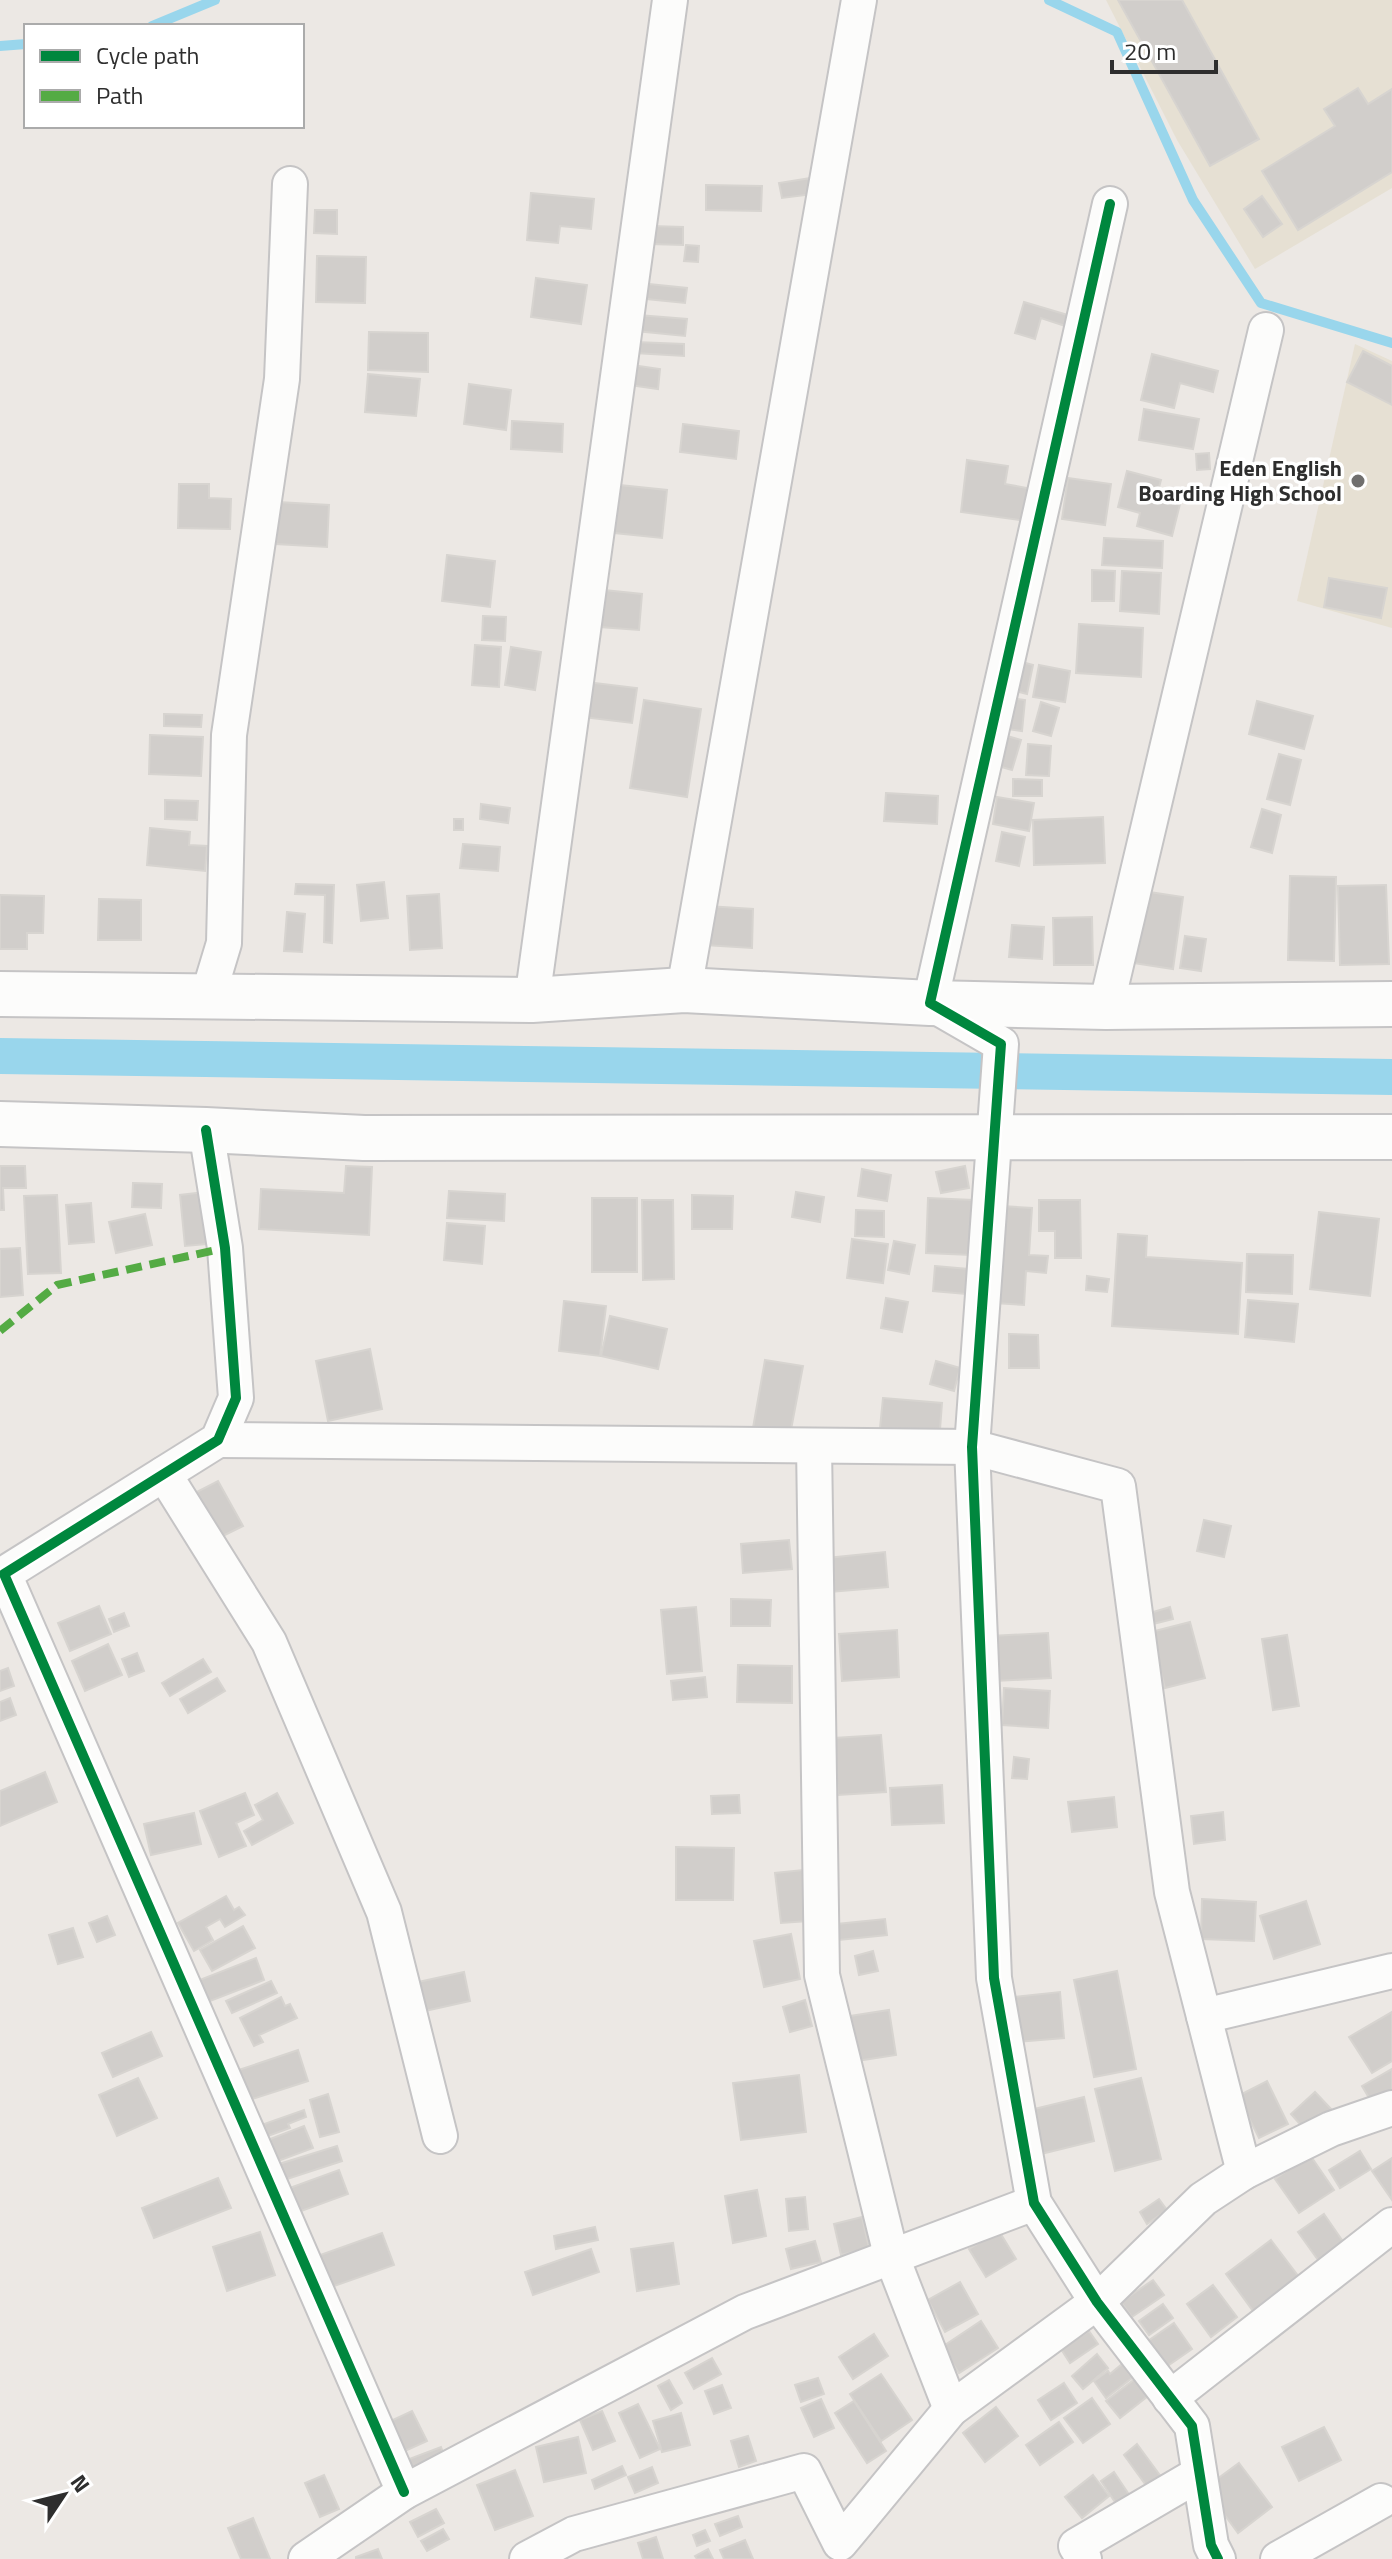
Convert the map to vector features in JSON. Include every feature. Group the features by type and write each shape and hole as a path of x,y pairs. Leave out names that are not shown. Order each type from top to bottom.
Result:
{"main road":[{"path":"0,994 532,1000 684,990 930,1003 1106,1007 1392,1004"},
{"path":"0,1124 364,1138 1392,1137"}],"street":[{"path":"532,1000 670,0"},
{"path":"684,990 859,0"},
{"path":"208,996 224,943 229,735 282,379 290,184"},
{"path":"1110,204 930,1003 1001,1044 1000,1092 972,1447 994,1978 1034,2203 1097,2302 1192,2426 1211,2545 1218,2559"},
{"path":"1106,1007 1266,330"},
{"path":"206,1130 225,1248 236,1398 218,1440"},
{"path":"404,2492 2,1575 218,1440 972,1447 1118,1486 1172,1892 1244,2172"},
{"path":"814,1446 822,1975 891,2255 951,2409"},
{"path":"164,1474 269,1642 384,1912 440,2136"},
{"path":"1204,2016 1392,1971"},
{"path":"527,2559 574,2534 804,2471 840,2543 951,2409 1097,2302 1203,2199 1244,2172 1331,2129 1392,2108"},
{"path":"306,2559 404,2492 745,2312 1034,2203"},
{"path":"1170,2398 1392,2225"},
{"path":"1073,2555 1199,2474"},
{"path":"1278,2559 1381,2501"}],"shaded area":[{"path":"1106,0 1392,0 1392,188 1255,269 1177,140"},
{"name":"Eden English Boarding High School","path":"1355,344 1392,361 1392,628 1297,601"}],"building":[{"path":"1118,0 1182,0 1259,139 1210,166"},
{"path":"1358,88 1368,104 1392,89 1392,172 1298,230 1262,171 1335,126 1324,109"},
{"path":"811,178 814,194 782,198 779,183"},
{"path":"706,185 762,186 761,211 706,210"},
{"path":"531,193 594,199 591,229 560,226 558,243 527,240"},
{"path":"1262,196 1282,224 1263,237 1244,209"},
{"path":"315,210 337,210 337,234 314,233"},
{"path":"651,226 683,227 683,245 650,244"},
{"path":"686,245 699,246 698,262 684,261"},
{"path":"317,256 366,257 365,303 316,302"},
{"path":"536,278 587,285 581,324 531,317"},
{"path":"639,283 687,288 685,303 637,298"},
{"path":"1024,302 1071,316 1068,327 1041,318 1035,339 1015,333"},
{"path":"638,315 687,319 685,336 636,331"},
{"path":"369,332 428,333 428,372 368,370"},
{"path":"635,342 684,344 684,356 635,353"},
{"path":"1363,351 1392,366 1392,405 1347,382"},
{"path":"1152,354 1218,371 1213,392 1180,383 1174,408 1141,400"},
{"path":"632,365 660,369 658,389 629,385"},
{"path":"368,374 420,379 416,416 365,412"},
{"path":"469,384 511,390 506,430 464,424"},
{"path":"1144,409 1199,419 1193,449 1139,440"},
{"path":"512,421 563,424 562,452 511,449"},
{"path":"683,424 739,431 736,459 680,452"},
{"path":"1209,453 1210,469 1197,470 1196,454"},
{"path":"967,460 1008,466 1005,484 1038,490 1034,522 961,512"},
{"path":"1127,471 1161,480 1156,498 1180,504 1172,536 1137,526 1140,513 1118,507"},
{"path":"1068,478 1111,484 1105,525 1062,519"},
{"path":"179,484 209,484 209,498 231,499 230,529 178,528"},
{"path":"610,484 667,490 662,538 605,532"},
{"path":"278,502 329,505 327,547 276,544"},
{"path":"1104,538 1163,541 1162,568 1102,565"},
{"path":"447,555 495,561 490,607 442,601"},
{"path":"1092,570 1115,571 1114,601 1092,601"},
{"path":"1122,571 1161,573 1159,614 1120,611"},
{"path":"1329,578 1387,588 1381,618 1324,607"},
{"path":"604,590 642,594 639,630 600,627"},
{"path":"483,616 506,617 505,641 482,640"},
{"path":"1079,624 1143,628 1141,677 1076,673"},
{"path":"475,645 501,647 499,687 472,685"},
{"path":"511,647 541,652 535,690 505,685"},
{"path":"1015,660 1033,665 1027,694 1008,689"},
{"path":"1039,665 1070,671 1065,702 1033,697"},
{"path":"578,681 637,688 632,723 574,716"},
{"path":"1002,697 1025,700 1022,731 999,728"},
{"path":"644,700 701,709 687,797 630,788"},
{"path":"1257,701 1313,716 1304,749 1249,734"},
{"path":"1041,702 1059,708 1051,736 1033,731"},
{"path":"164,714 202,715 201,727 164,726"},
{"path":"1000,734 1021,740 1012,770 991,764"},
{"path":"150,735 203,737 201,776 149,774"},
{"path":"1028,744 1051,746 1049,776 1026,775"},
{"path":"1279,754 1301,760 1290,805 1267,799"},
{"path":"1013,779 1042,780 1042,796 1013,796"},
{"path":"886,793 938,796 937,824 884,821"},
{"path":"997,797 1034,803 1029,831 993,824"},
{"path":"165,800 198,801 197,820 165,819"},
{"path":"481,804 510,808 508,823 480,819"},
{"path":"1262,809 1281,815 1272,853 1251,847"},
{"path":"1103,817 1105,863 1034,865 1033,820"},
{"path":"454,819 463,819 463,830 454,830"},
{"path":"150,828 190,832 189,845 207,846 205,871 147,865"},
{"path":"1002,832 1025,837 1019,866 996,861"},
{"path":"463,844 500,847 498,871 460,868"},
{"path":"1290,876 1336,877 1334,961 1288,960"},
{"path":"384,882 388,918 361,921 357,885"},
{"path":"296,884 334,885 332,943 324,942 325,895 295,894"},
{"path":"1386,885 1389,964 1340,965 1338,886"},
{"path":"1143,891 1183,897 1173,969 1133,963"},
{"path":"439,894 442,948 410,950 407,896"},
{"path":"0,895 44,896 43,933 27,933 27,949 0,949"},
{"path":"99,899 141,900 141,940 98,940"},
{"path":"707,906 753,909 752,948 705,945"},
{"path":"287,912 305,914 302,952 284,951"},
{"path":"1092,917 1093,965 1054,965 1053,918"},
{"path":"1012,925 1044,927 1042,959 1009,957"},
{"path":"1185,936 1206,939 1201,971 1180,968"},
{"path":"0,1166 25,1166 26,1188 3,1188 4,1210 0,1210"},
{"path":"346,1166 372,1167 369,1235 259,1229 261,1189 344,1193"},
{"path":"965,1166 969,1188 941,1193 936,1172"},
{"path":"862,1169 891,1175 887,1201 858,1196"},
{"path":"133,1183 162,1184 161,1208 132,1207"},
{"path":"213,1191 218,1243 185,1246 180,1195"},
{"path":"449,1191 505,1194 504,1221 447,1218"},
{"path":"796,1192 824,1197 820,1222 792,1217"},
{"path":"57,1195 61,1273 28,1274 24,1196"},
{"path":"692,1195 733,1196 732,1229 692,1229"},
{"path":"592,1198 637,1198 637,1272 592,1272"},
{"path":"928,1198 973,1200 971,1255 926,1253"},
{"path":"642,1200 673,1200 674,1279 643,1280"},
{"path":"1039,1200 1080,1200 1081,1258 1055,1258 1055,1231 1039,1231"},
{"path":"91,1203 94,1242 69,1244 66,1205"},
{"path":"1002,1206 1032,1208 1029,1255 1048,1256 1046,1273 1026,1271 1024,1305 995,1303"},
{"path":"856,1210 884,1211 884,1237 855,1236"},
{"path":"1319,1212 1379,1219 1370,1296 1310,1289"},
{"path":"145,1214 152,1245 116,1253 109,1222"},
{"path":"447,1223 485,1226 482,1264 444,1260"},
{"path":"1118,1234 1147,1236 1146,1257 1242,1263 1238,1334 1112,1326"},
{"path":"852,1239 888,1244 883,1283 847,1278"},
{"path":"894,1241 915,1245 909,1274 888,1270"},
{"path":"20,1248 23,1295 0,1297 0,1249"},
{"path":"1247,1254 1293,1255 1292,1294 1246,1292"},
{"path":"935,1266 968,1269 966,1294 933,1291"},
{"path":"1087,1276 1109,1279 1107,1292 1086,1290"},
{"path":"886,1298 908,1302 902,1332 881,1328"},
{"path":"1248,1300 1298,1304 1294,1342 1245,1337"},
{"path":"564,1301 606,1306 600,1356 559,1351"},
{"path":"610,1316 667,1329 658,1369 601,1356"},
{"path":"1009,1334 1038,1335 1039,1368 1009,1368"},
{"path":"370,1349 382,1409 328,1421 316,1361"},
{"path":"765,1360 803,1366 790,1435 753,1428"},
{"path":"936,1361 960,1368 954,1391 930,1384"},
{"path":"883,1398 942,1403 939,1443 879,1438"},
{"path":"218,1481 243,1526 217,1539 193,1494"},
{"path":"1204,1520 1231,1526 1224,1557 1197,1551"},
{"path":"789,1540 792,1569 743,1573 741,1544"},
{"path":"885,1552 888,1587 830,1592 827,1558"},
{"path":"731,1599 771,1600 770,1626 731,1626"},
{"path":"99,1606 111,1634 70,1651 58,1623"},
{"path":"696,1607 702,1671 667,1674 661,1610"},
{"path":"1170,1607 1173,1619 1153,1624 1150,1613"},
{"path":"124,1613 129,1626 114,1632 109,1619"},
{"path":"1190,1622 1205,1678 1165,1688 1151,1632"},
{"path":"897,1630 899,1677 842,1681 839,1634"},
{"path":"1048,1633 1051,1678 995,1681 991,1636"},
{"path":"1287,1635 1299,1706 1273,1710 1262,1639"},
{"path":"108,1644 122,1675 85,1691 72,1661"},
{"path":"137,1653 144,1671 129,1677 122,1659"},
{"path":"203,1659 211,1672 170,1696 162,1683"},
{"path":"738,1665 792,1666 792,1703 737,1702"},
{"path":"8,1668 14,1686 0,1691 0,1671"},
{"path":"705,1677 707,1697 673,1700 671,1681"},
{"path":"217,1678 225,1691 188,1713 180,1699"},
{"path":"1004,1688 1050,1691 1048,1728 1002,1725"},
{"path":"10,1698 16,1715 0,1721 0,1702"},
{"path":"881,1735 886,1792 838,1795 834,1738"},
{"path":"1014,1757 1029,1759 1027,1779 1012,1778"},
{"path":"45,1772 57,1802 0,1826 0,1791"},
{"path":"942,1785 944,1823 892,1825 890,1788"},
{"path":"245,1793 254,1815 236,1823 246,1846 219,1857 200,1811"},
{"path":"277,1793 293,1823 252,1845 244,1831 263,1820 255,1805"},
{"path":"739,1795 740,1813 712,1814 711,1796"},
{"path":"1114,1797 1117,1827 1072,1832 1068,1802"},
{"path":"1223,1812 1225,1840 1194,1844 1191,1816"},
{"path":"194,1813 201,1844 151,1855 144,1824"},
{"path":"676,1847 734,1848 733,1900 676,1900"},
{"path":"803,1870 808,1921 781,1923 775,1873"},
{"path":"226,1896 234,1910 239,1907 245,1915 225,1927 220,1919 206,1927 213,1940 194,1951 178,1923"},
{"path":"1202,1899 1256,1902 1254,1941 1201,1939"},
{"path":"1306,1901 1320,1944 1274,1959 1260,1916"},
{"path":"107,1916 115,1935 97,1942 89,1923"},
{"path":"885,1919 887,1935 839,1940 837,1924"},
{"path":"243,1926 255,1948 212,1971 200,1950"},
{"path":"73,1928 83,1957 58,1964 49,1935"},
{"path":"791,1934 800,1979 764,1987 754,1941"},
{"path":"873,1951 878,1971 859,1975 855,1956"},
{"path":"256,1958 264,1980 205,2003 197,1981"},
{"path":"1117,1971 1136,2069 1094,2077 1074,1980"},
{"path":"464,1972 470,2001 416,2013 409,1984"},
{"path":"271,1981 277,1993 232,2013 226,2001"},
{"path":"1060,1992 1064,2038 1017,2042 1013,1997"},
{"path":"281,1997 285,2006 290,2004 297,2018 259,2035 263,2042 254,2046 240,2018"},
{"path":"805,2000 812,2026 790,2032 783,2007"},
{"path":"889,2010 896,2055 850,2062 843,2017"},
{"path":"1392,2012 1392,2061 1372,2073 1349,2037"},
{"path":"151,2032 162,2056 113,2077 102,2053"},
{"path":"298,2050 308,2081 243,2102 233,2072"},
{"path":"1392,2069 1392,2099 1375,2108 1362,2086"},
{"path":"799,2075 806,2132 741,2140 733,2083"},
{"path":"138,2078 157,2118 117,2136 99,2095"},
{"path":"1141,2078 1161,2159 1115,2171 1095,2089"},
{"path":"1267,2081 1288,2124 1259,2138 1238,2096"},
{"path":"1315,2092 1332,2110 1308,2133 1291,2114"},
{"path":"328,2094 339,2132 320,2137 310,2100"},
{"path":"1084,2097 1094,2141 1041,2154 1030,2110"},
{"path":"304,2110 306,2117 288,2124 290,2128 268,2136 264,2124"},
{"path":"304,2126 313,2148 278,2161 270,2139"},
{"path":"337,2146 342,2161 284,2180 279,2164"},
{"path":"1360,2151 1371,2169 1340,2188 1329,2170"},
{"path":"1310,2155 1334,2190 1299,2213 1275,2179"},
{"path":"1392,2158 1392,2200 1372,2171"},
{"path":"339,2170 348,2194 293,2214 284,2190"},
{"path":"218,2178 231,2208 154,2238 142,2208"},
{"path":"757,2190 766,2236 733,2243 725,2196"},
{"path":"805,2197 808,2229 789,2231 786,2199"},
{"path":"1159,2199 1167,2210 1147,2224 1140,2212"},
{"path":"1324,2214 1344,2243 1318,2260 1298,2232"},
{"path":"862,2217 869,2248 841,2255 834,2224"},
{"path":"595,2227 598,2240 556,2249 554,2236"},
{"path":"999,2231 1016,2259 986,2277 969,2249"},
{"path":"260,2232 275,2275 227,2291 213,2247"},
{"path":"382,2233 394,2265 317,2292 306,2260"},
{"path":"1271,2240 1299,2277 1253,2311 1226,2274"},
{"path":"815,2241 821,2262 791,2269 786,2249"},
{"path":"673,2243 679,2284 637,2291 631,2249"},
{"path":"591,2249 599,2272 533,2295 525,2272"},
{"path":"1153,2280 1164,2295 1132,2317 1121,2302"},
{"path":"960,2282 978,2314 945,2332 928,2300"},
{"path":"1213,2285 1237,2317 1211,2337 1187,2304"},
{"path":"1163,2304 1173,2318 1149,2335 1139,2321"},
{"path":"981,2321 998,2348 959,2373 942,2347"},
{"path":"1174,2323 1192,2349 1163,2369 1145,2343"},
{"path":"1089,2331 1098,2344 1070,2363 1061,2349"},
{"path":"874,2334 888,2356 853,2379 839,2357"},
{"path":"1097,2354 1108,2368 1083,2389 1072,2376"},
{"path":"712,2358 721,2374 694,2389 685,2373"},
{"path":"1122,2364 1132,2378 1106,2398 1094,2381"},
{"path":"881,2374 912,2420 881,2441 850,2394"},
{"path":"818,2378 824,2394 801,2402 795,2385"},
{"path":"1135,2379 1148,2396 1120,2418 1106,2401"},
{"path":"669,2380 682,2403 671,2410 658,2386"},
{"path":"1064,2383 1077,2403 1051,2420 1038,2400"},
{"path":"722,2385 731,2408 714,2414 705,2391"},
{"path":"1092,2398 1110,2424 1083,2443 1064,2418"},
{"path":"821,2399 834,2428 814,2437 801,2408"},
{"path":"854,2401 886,2451 867,2463 835,2413"},
{"path":"638,2404 660,2449 640,2458 619,2413"},
{"path":"996,2407 1018,2436 985,2462 963,2433"},
{"path":"412,2411 427,2441 394,2456 380,2426"},
{"path":"602,2411 615,2441 593,2450 580,2420"},
{"path":"681,2413 690,2445 662,2452 653,2421"},
{"path":"1059,2422 1073,2442 1040,2465 1026,2445"},
{"path":"1324,2427 1341,2460 1299,2481 1282,2447"},
{"path":"748,2436 756,2461 739,2467 731,2441"},
{"path":"578,2437 586,2473 544,2482 536,2447"},
{"path":"1137,2444 1162,2478 1148,2488 1124,2455"},
{"path":"441,2447 446,2460 400,2476 396,2464"},
{"path":"1239,2463 1272,2507 1238,2533 1205,2488"},
{"path":"622,2466 626,2475 595,2489 592,2480"},
{"path":"652,2467 658,2483 635,2493 628,2477"},
{"path":"515,2470 533,2516 495,2530 477,2485"},
{"path":"1114,2472 1130,2496 1117,2505 1101,2481"},
{"path":"324,2475 339,2509 320,2517 305,2483"},
{"path":"1093,2475 1109,2496 1082,2518 1065,2497"},
{"path":"436,2509 444,2523 418,2537 410,2522"},
{"path":"738,2516 742,2527 720,2536 715,2524"},
{"path":"253,2518 270,2559 241,2559 228,2528"},
{"path":"443,2529 449,2539 427,2551 421,2541"},
{"path":"705,2530 710,2541 697,2546 693,2535"},
{"path":"656,2537 663,2559 643,2559 638,2543"},
{"path":"745,2540 753,2559 724,2559 720,2550"},
{"path":"378,2549 382,2559 356,2559 356,2557"},
{"path":"708,2549 713,2559 697,2559 695,2556"}],"waterway":[{"path":"157,24 215,0"},
{"path":"1049,0 1117,32 1193,200 1261,303 1392,343"},
{"path":"0,46 24,44"},
{"path":"0,1056 1392,1077"}],"marked path":[{"path":"0,1331 57,1285 225,1248"}],"cycle path":[{"path":"1110,204 930,1003 1001,1044 972,1447 994,1978 1034,2203 1097,2302 1192,2426 1211,2545 1218,2559"},
{"path":"206,1130 225,1248 236,1398 218,1440 4,1574 404,2492"}],"place":[{"name":"Eden English Boarding High School","path":"1358,481"}]}
